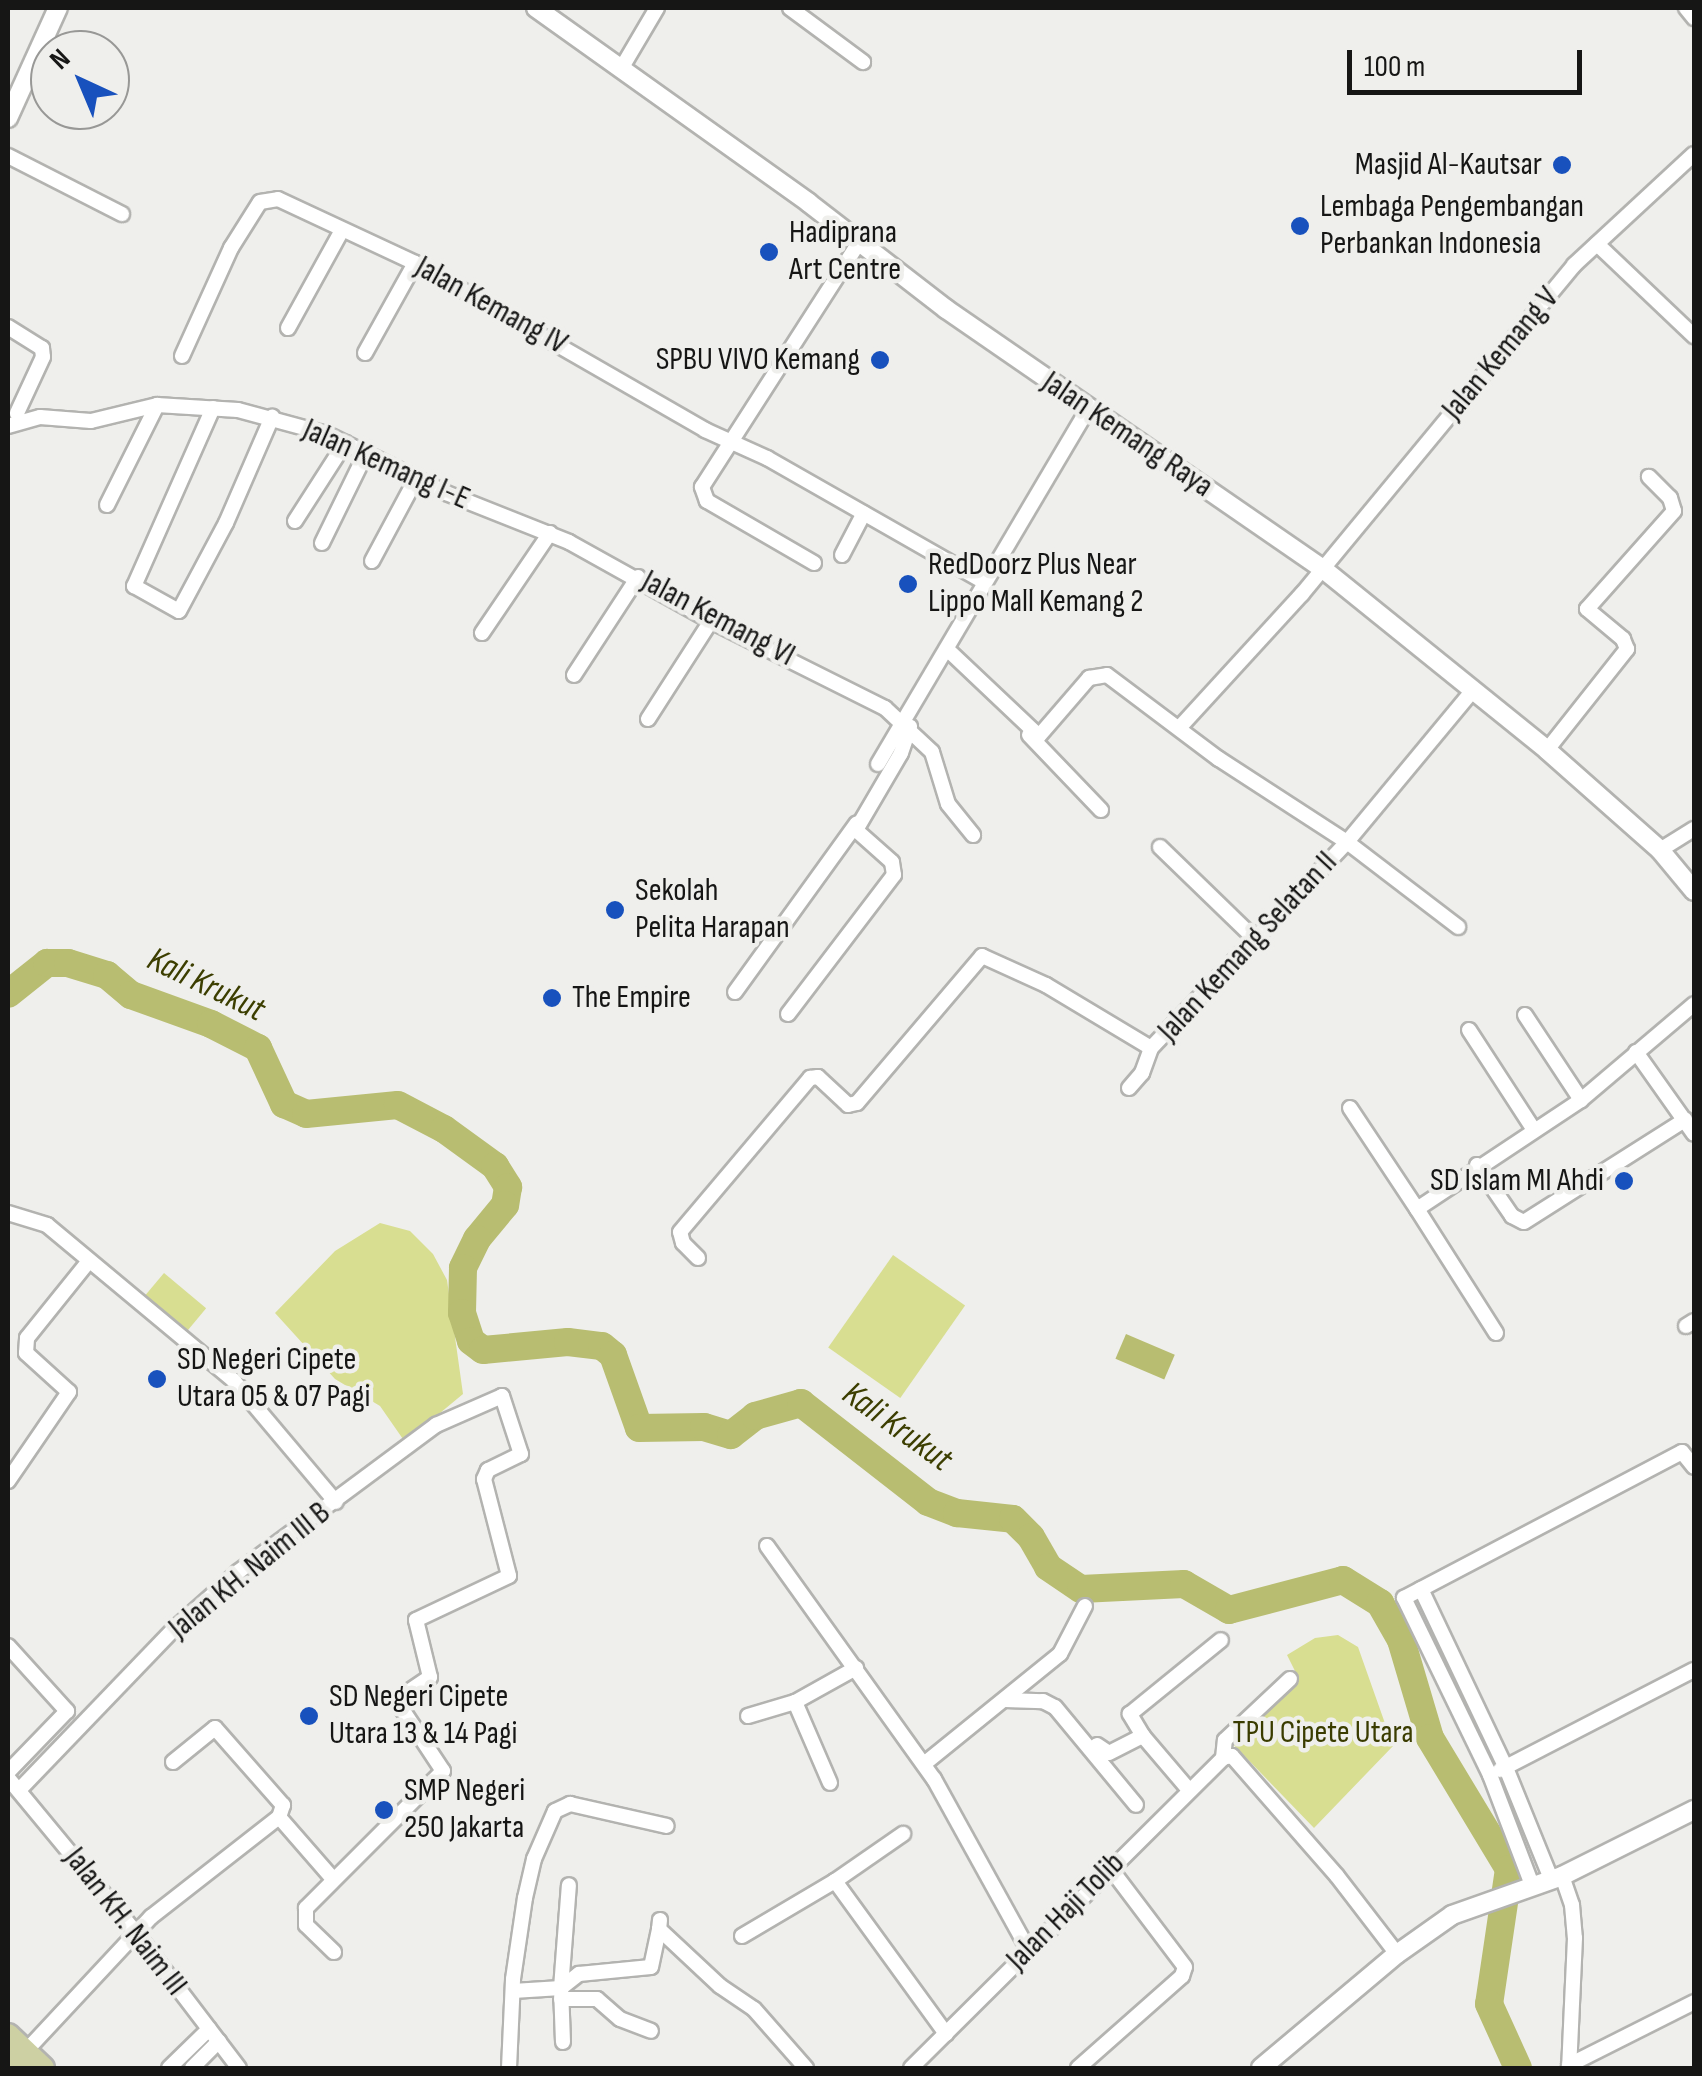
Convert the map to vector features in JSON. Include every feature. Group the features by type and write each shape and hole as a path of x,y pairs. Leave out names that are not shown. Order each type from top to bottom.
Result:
{"main road":[{"path":"16,2055 43,2068"}],"street":[{"path":"8,118 58,8"},
{"name":"Jalan Kemang Raya","path":"536,8 1088,409 1323,569 1547,750 1660,850 1694,892"},
{"path":"621,69 657,8"},
{"path":"790,8 863,62"},
{"path":"1686,8 1694,18"},
{"name":"Jalan Kemang V","path":"1179,728 1323,569 1552,291 1694,154"},
{"path":"8,156 122,214"},
{"name":"Jalan Kemang IV","path":"182,356 231,248 260,202 278,199 416,263 984,582"},
{"path":"288,328 342,230"},
{"path":"814,562 702,494 708,476 734,444 860,242"},
{"path":"1597,244 1694,336"},
{"path":"365,352 416,263"},
{"path":"8,327 42,348 12,420"},
{"path":"107,504 157,404"},
{"name":"Jalan Kemang I-E","path":"12,420 40,416 91,421 157,404 272,417 345,443 416,479 527,525"},
{"path":"213,408 134,586 138,592 179,611 226,523 272,417"},
{"path":"878,764 907,724 984,582 1088,409"},
{"path":"295,521 345,443"},
{"path":"322,543 366,454"},
{"path":"1547,750 1627,649 1623,639 1587,609 1674,511 1670,498 1649,477"},
{"path":"372,562 416,479"},
{"path":"842,555 864,512"},
{"name":"Jalan Kemang VI","path":"527,525 550,533 711,621 827,676 907,724"},
{"path":"482,633 550,533"},
{"path":"574,675 638,578"},
{"path":"648,720 711,621"},
{"path":"947,652 1039,736 1089,678 1107,675 1347,842 1458,927"},
{"path":"947,652 1101,810"},
{"name":"Jalan Kemang Selatan II","path":"698,1258 683,1243 680,1232 810,1078 818,1076 848,1105 857,1103 982,956 990,956 1046,985 1152,1048 1347,842 1474,690"},
{"path":"735,992 858,822 902,753 907,724"},
{"path":"907,724 932,752 948,804 973,835"},
{"path":"788,1014 894,876 892,862 859,835 858,822"},
{"path":"1660,850 1694,829"},
{"path":"1160,847 1255,939"},
{"path":"1417,1208 1581,1100 1694,1004"},
{"path":"1525,1016 1581,1100"},
{"path":"1468,1030 1534,1130"},
{"path":"1129,1088 1142,1073 1152,1048"},
{"path":"1636,1052 1694,1134"},
{"path":"1350,1108 1496,1334"},
{"path":"1477,1166 1512,1216 1524,1222 1684,1120"},
{"path":"8,1213 47,1225 234,1381 336,1502"},
{"path":"8,1482 67,1400 66,1387 26,1353 30,1332 89,1261"},
{"name":"Jalan KH. Naim III B","path":"20,1789 205,1600 436,1425 499,1395 505,1399 521,1454 488,1470 484,1479 509,1576 417,1618 430,1677 398,1698 397,1704 442,1775 333,1879"},
{"path":"1530,1886 1490,1774 1404,1598 1682,1452 1694,1468"},
{"path":"766,1546 924,1764 963,1826 1028,1949"},
{"path":"1421,1588 1557,1878 1575,1938 1569,2067"},
{"path":"924,1764 1060,1654 1085,1606"},
{"path":"1189,1790 1142,1736 1131,1712 1222,1640"},
{"path":"8,1646 68,1711 8,1775"},
{"path":"748,1716 795,1702 856,1668"},
{"path":"1490,1774 1694,1670"},
{"name":"Jalan Haji Tolib","path":"911,2068 1223,1758 1225,1740 1290,1679"},
{"path":"1006,1700 1043,1700 1055,1706 1136,1805"},
{"path":"795,1702 830,1783"},
{"path":"16,2055 136,1933 278,1817 282,1805 215,1728 173,1762"},
{"path":"1098,1745 1109,1753 1142,1736"},
{"path":"1223,1758 1232,1756 1337,1876 1397,1954"},
{"name":"Jalan KH. Naim III","path":"8,1775 239,2068"},
{"path":"509,2068 513,1992 534,1859 561,1805 667,1826"},
{"path":"1261,2068 1397,1954 1444,1921 1557,1878 1694,1810"},
{"path":"278,1817 333,1879 303,1917 334,1952"},
{"path":"742,1936 903,1834"},
{"path":"1078,2068 1182,1976 1185,1967 1110,1868"},
{"path":"834,1881 946,2034"},
{"path":"563,2042 561,1993 569,1885"},
{"path":"561,1993 579,1974 651,1967 660,1924 720,1986 754,2010 806,2068"},
{"path":"513,1992 597,1998 620,2018 651,2031"},
{"path":"1569,2067 1694,2002"},
{"path":"169,2068 214,2035"},
{"path":"192,2068 214,2035"}],"green space":[{"path":"380,1223 410,1231 433,1254 447,1280 463,1394 405,1442 380,1406 335,1379 275,1313 335,1251"},
{"path":"893,1255 965,1305 900,1398 828,1348"},
{"path":"164,1273 206,1308 185,1334 143,1298"},
{"name":"TPU Cipete Utara","path":"1338,1635 1358,1647 1393,1746 1314,1828 1232,1743 1297,1675 1287,1655 1315,1638"}],"shaded area":[{"path":"1126,1334 1175,1355 1164,1380 1115,1359"}],"waterway":[{"name":"Kali Krukut","path":"8,994 47,963 68,963 107,975 131,995 211,1024 258,1048 284,1104 306,1114 398,1105 444,1129 495,1166 508,1187 505,1205 477,1239 463,1268 462,1313 471,1341 483,1350 568,1342 602,1346 613,1355 639,1428 704,1427 731,1435 755,1416 801,1403 928,1502 957,1513 1013,1519 1031,1537 1048,1567 1081,1589 1184,1584 1229,1610 1343,1580 1380,1603 1401,1640 1430,1738 1509,1869 1489,2004 1518,2068"}],"place":[{"name":"Masjid Al-Kautsar","path":"1562,165"},
{"name":"Lembaga Pengembangan Perbankan Indonesia","path":"1300,226"},
{"name":"Hadiprana Art Centre","path":"769,252"},
{"name":"SPBU VIVO Kemang","path":"880,360"},
{"name":"RedDoorz Plus Near Lippo Mall Kemang 2","path":"908,584"},
{"name":"Sekolah Pelita Harapan","path":"615,910"},
{"name":"The Empire","path":"552,998"},
{"name":"SD Islam MI Ahdi","path":"1624,1181"},
{"name":"SD Negeri Cipete Utara 05 & 07 Pagi","path":"157,1379"},
{"name":"SD Negeri Cipete Utara 13 & 14 Pagi","path":"309,1716"},
{"name":"SMP Negeri 250 Jakarta","path":"384,1810"}]}
